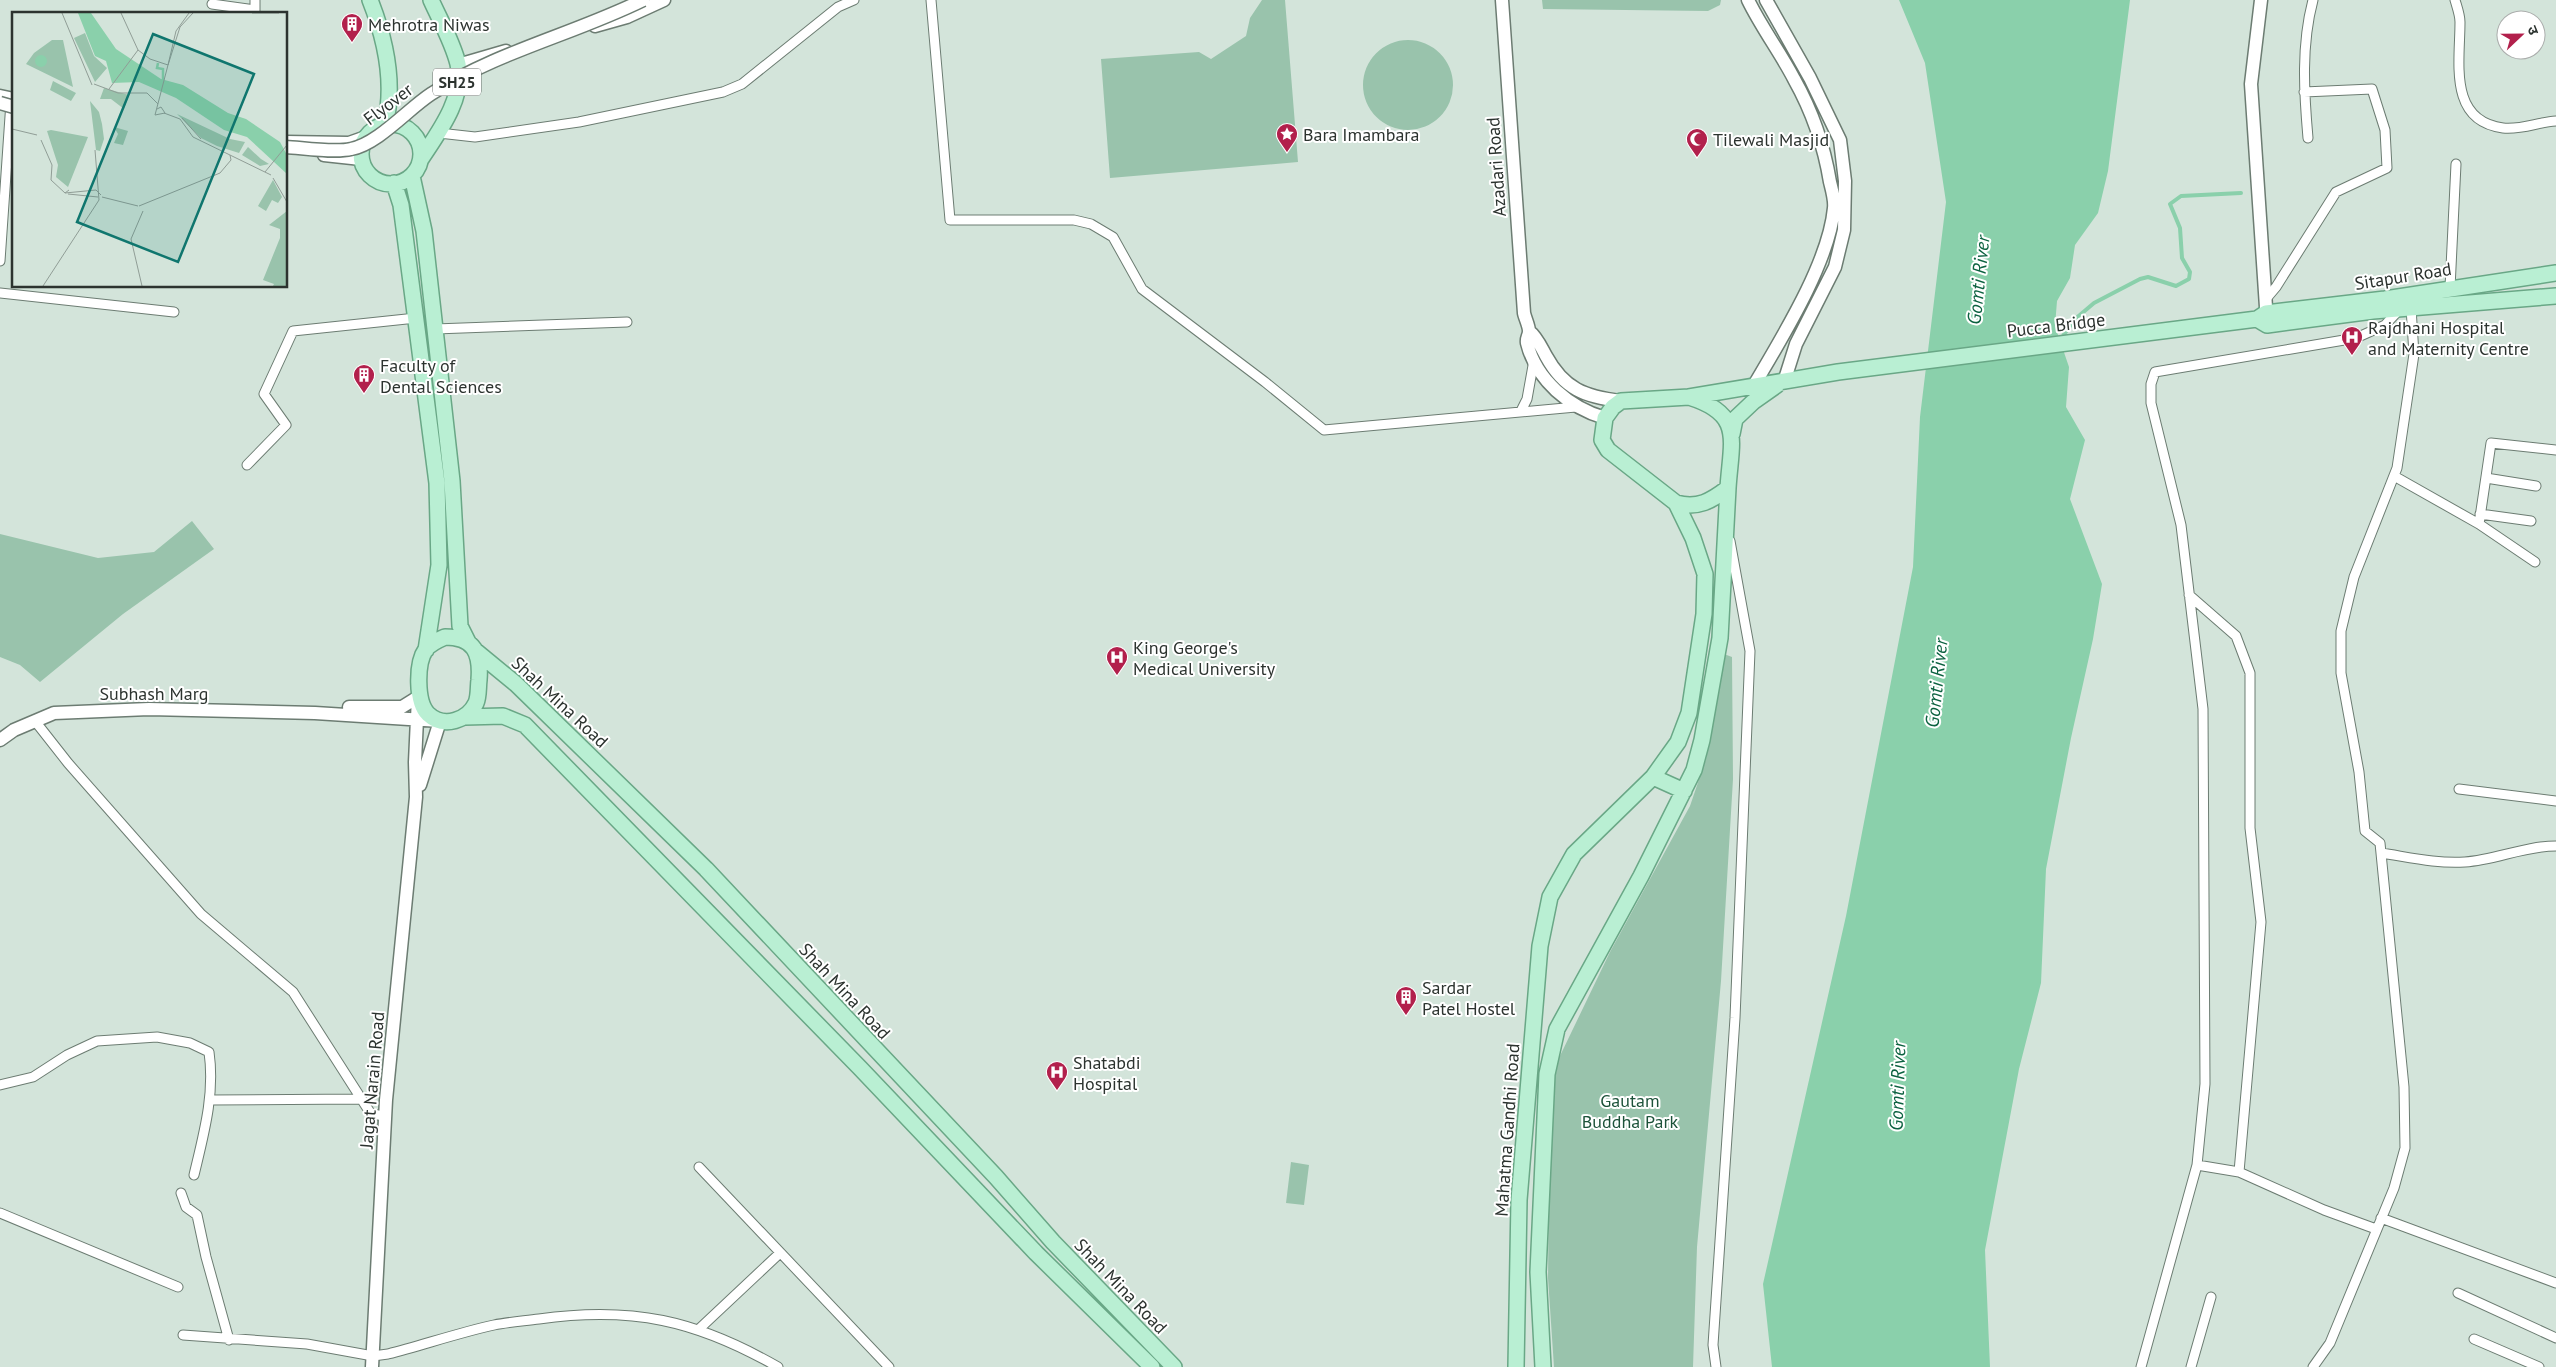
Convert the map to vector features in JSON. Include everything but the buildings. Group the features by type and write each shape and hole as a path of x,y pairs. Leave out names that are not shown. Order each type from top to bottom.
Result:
{"main road":[{"path":"370,0 381,27 388,73 390,107 386,125"},
{"name":"SH25","path":"421,159 439,133 456,94 458,65 431,0"},
{"name":"Flyover","path":"288,147 350,150 366,143 431,94 451,83 487,65 643,0"},
{"path":"458,65 627,17 664,0"},
{"name":"Azadari Road","path":"1502,0 1524,312 1529,331 1527,340 1534,359"},
{"path":"1748,0 1795,79 1813,117 1826,154 1834,206 1830,235 1807,289 1788,328 1753,387"},
{"path":"2261,0 2251,84 2258,170 2264,314"},
{"path":"1621,401 1613,406 1605,418 1602,440 1608,450 1676,503 1686,506 1707,503 1728,488 1735,419 1753,402 1782,383 1796,344 1835,267 1844,230 1845,181 1840,140 1810,78 1769,6 1758,19"},
{"path":"394,183 401,205 437,483 439,565 426,650 421,660 418,697 423,709 431,716 440,721 453,722 465,717 473,709 478,696 480,662 460,626 452,481 424,231 412,176 421,159 417,140 408,130 396,125 386,125 374,129 366,137 362,147 361,160 366,172 384,184 394,183 412,176"},
{"path":"288,142 349,143 366,137"},
{"path":"288,153 361,160"},
{"name":"Sitapur Road","path":"2130,335 2264,314 2385,299 2556,274"},
{"name":"Sitapur Road","path":"2264,314 2406,309 2556,296"},
{"path":"1529,331 1535,335 1551,365 1566,384 1587,395 1621,401 1689,396 1782,383"},
{"name":"Pucca Bridge","path":"1782,383 1838,372 2130,335"},
{"path":"1534,359 1558,393 1576,407 1605,418"},
{"path":"1689,396 1711,403 1727,418 1732,435"},
{"path":"430,430 446,427"},
{"name":"Mahatma Gandhi Road","path":"1543,1367 1538,1272 1547,1074 1557,1029 1636,885 1694,770 1702,740 1720,638 1728,488"},
{"name":"Mahatma Gandhi Road","path":"1516,1367 1519,1200 1540,946 1550,897 1574,854 1653,777 1678,742 1689,713 1704,614 1705,574 1693,538 1676,503"},
{"path":"426,650 434,642 445,637 456,637 472,647"},
{"name":"Shah Mina Road","path":"472,647 516,684 706,869 1002,1184 1053,1242 1174,1367"},
{"name":"Subhash Marg","path":"315,713 336,708 402,707 418,697"},
{"name":"Jagat Narain Road","path":"373,1361 385,1116 416,797 415,762 418,697"},
{"name":"Subhash Marg","path":"0,740 14,730 54,713 148,708 315,713 440,721"},
{"name":"Shah Mina Road","path":"465,717 504,716 525,725 860,1068 1036,1253 1152,1367"},
{"name":"Jagat Narain Road","path":"416,797 440,721"},
{"path":"1653,777 1684,791"},
{"path":"627,829 644,809"},
{"path":"779,985 796,966"},
{"path":"1533,1026 1557,1029"},
{"path":"860,1068 876,1052"},
{"path":"986,1199 1002,1184"}],"street":[{"path":"212,4 255,12 255,0"},
{"path":"439,133 475,137 579,122 723,92 742,84 838,7 854,0"},
{"path":"931,0 950,220 1074,220 1091,224 1113,237 1142,289 1265,382 1324,430 1576,407"},
{"path":"2308,138 2304,92 2306,24 2313,0"},
{"path":"2455,0 2460,20 2457,54 2462,100 2481,122 2503,128 2529,127 2556,121"},
{"path":"2264,314 2276,287 2336,192 2387,168 2385,130 2372,89 2304,92"},
{"path":"0,261 8,105"},
{"path":"2450,288 2456,164"},
{"path":"0,293 174,312"},
{"path":"2142,1367 2197,1165 2205,1084 2203,709 2181,525 2151,403 2151,384 2155,372 2356,338 2385,325 2406,309 2414,354 2406,418 2394,476 2354,577 2341,631 2341,673 2359,772 2365,831 2380,843 2404,1087 2405,1148 2394,1188 2330,1343 2313,1367"},
{"path":"247,465 286,425 264,394 293,331 416,318"},
{"path":"435,329 627,322"},
{"path":"1521,411 1527,399 1534,359"},
{"path":"2479,524 2490,443 2556,450"},
{"path":"2394,476 2479,524 2535,562"},
{"path":"2486,478 2536,486"},
{"path":"2480,514 2531,521"},
{"path":"1716,1367 1714,1345 1735,1018 1750,651 1727,523"},
{"path":"2189,595 2236,636 2250,674 2250,828 2261,922 2239,1172"},
{"path":"35,721 68,763 201,914 293,992 371,1114 385,1116"},
{"path":"2459,789 2556,801"},
{"path":"2381,853 2433,861 2464,862 2489,859 2539,846 2556,846"},
{"path":"0,1085 33,1077 67,1055 97,1041 157,1037 190,1042 209,1052 213,1077 194,1174"},
{"path":"210,1100 361,1099"},
{"path":"2197,1165 2239,1172 2324,1210 2376,1229"},
{"path":"699,1167 889,1367"},
{"path":"181,1193 186,1207 197,1215 206,1257 230,1340"},
{"path":"0,1213 178,1287"},
{"path":"2381,1218 2556,1283"},
{"path":"698,1330 780,1253"},
{"path":"2458,1294 2556,1338"},
{"path":"2191,1367 2211,1297"},
{"path":"183,1335 230,1340 307,1344 373,1361 388,1354 495,1324 571,1314 620,1313 674,1322 698,1330 742,1346 778,1367"},
{"path":"2474,1339 2539,1367"}],"green space":[{"path":"1262,0 1285,0 1298,162 1110,178 1101,59 1199,52 1211,59 1246,36 1250,18"},
{"path":"1542,0 1721,0 1720,5 1708,11 1543,9"},
{"path":"1399,40 1417,40 1433,47 1446,60 1453,76 1453,94 1446,110 1433,123 1417,130 1399,130 1383,123 1370,110 1363,94 1363,76 1370,60 1383,47"},
{"path":"192,521 214,549 123,614 40,682 20,665 0,657 0,534 98,558 154,552"},
{"name":"Gautam Buddha Park","path":"1724,654 1732,657 1733,779 1721,981 1697,1247 1693,1367 1554,1367 1548,1278 1550,1103 1559,1058 1610,952 1690,806 1706,759"},
{"path":"1291,1162 1309,1165 1304,1205 1286,1203"}],"water":[{"name":"Gomti River","path":"1899,0 2130,0 2108,171 2098,213 2075,245 2070,278 2057,301 2055,326 2069,367 2066,407 2085,440 2070,499 2102,584 2093,639 2071,738 2046,869 2041,983 2019,1069 1985,1250 1990,1367 1772,1367 1763,1284 1846,916 1913,567 1920,417 1946,202 1925,63"}],"waterway":[{"path":"2061,339 2074,320 2094,303 2140,279 2148,277 2176,286 2189,279 2190,272 2182,258 2180,228 2170,204 2181,196 2241,193"}],"place":[{"name":"Mehrotra Niwas","path":"352,43"},
{"name":"Bara Imambara","path":"1287,153"},
{"name":"Tilewali Masjid","path":"1697,158"},
{"name":"Rajdhani Hospital and Maternity Centre","path":"2352,356"},
{"name":"Faculty of Dental Sciences","path":"364,394"},
{"name":"King George's Medical University","path":"1117,676"},
{"name":"Sardar Patel Hostel","path":"1406,1016"},
{"name":"Shatabdi Hospital","path":"1057,1091"}]}
